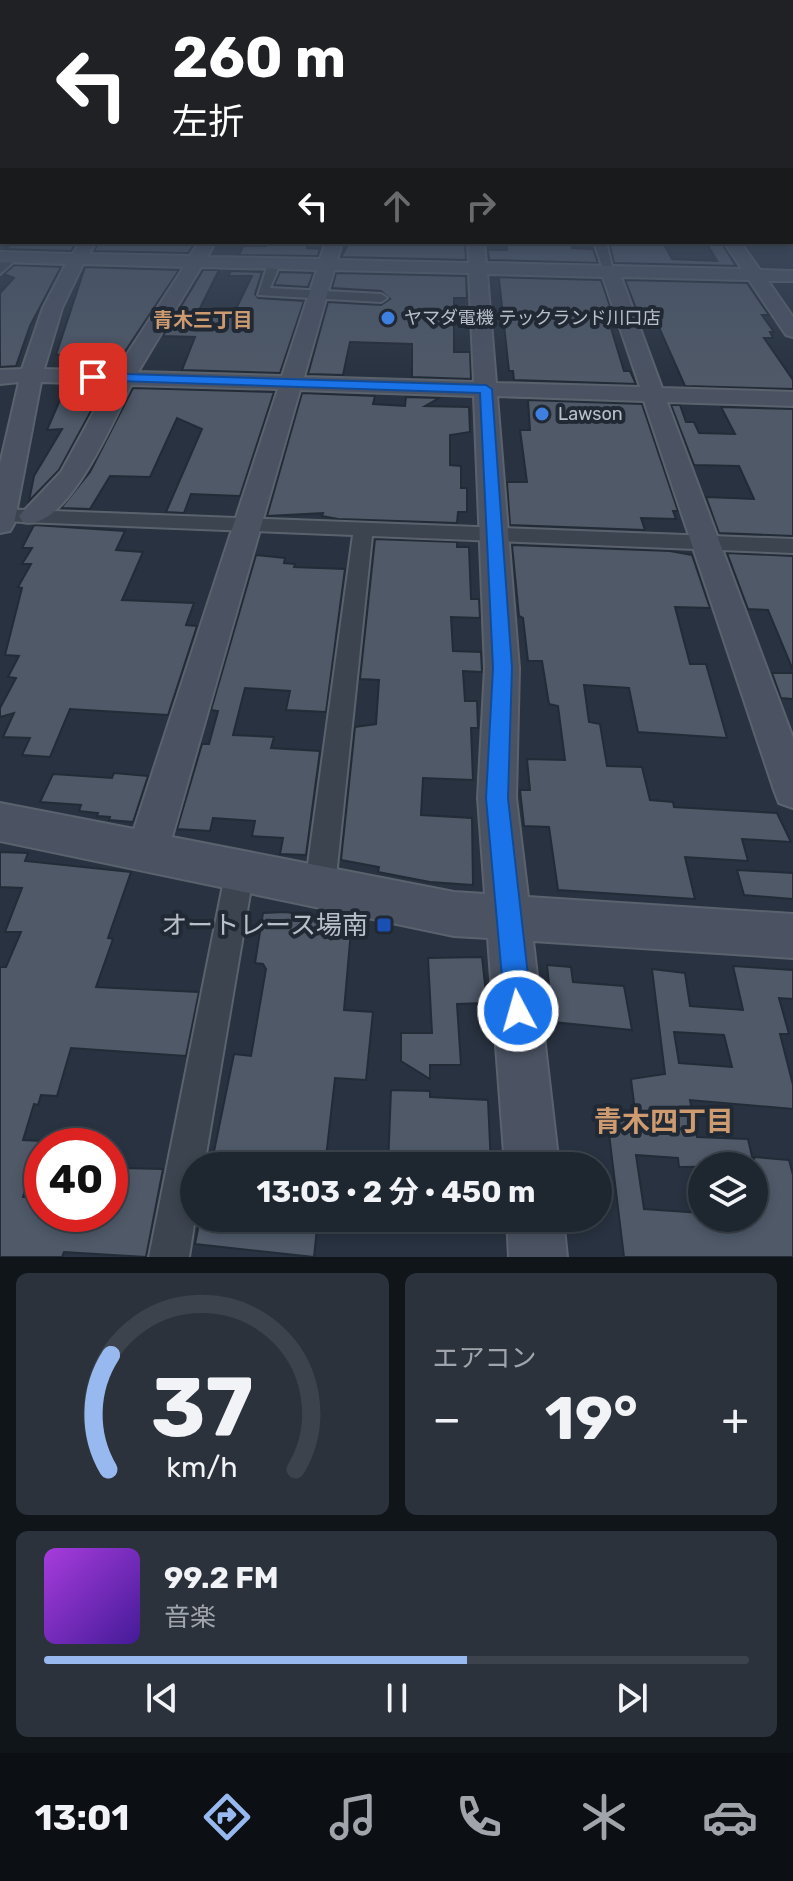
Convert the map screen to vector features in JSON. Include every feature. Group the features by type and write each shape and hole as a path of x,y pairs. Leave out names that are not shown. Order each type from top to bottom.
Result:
{"street":[{"path":"78,259 55,303 32,375 1,518 33,516 793,546"},
{"path":"164,259 274,264 304,259"},
{"path":"33,516 72,476 123,378 197,259"},
{"path":"148,850 329,259"},
{"path":"477,259 502,668 497,798 531,1152"},
{"path":"506,259 610,272 793,276"},
{"path":"606,259 793,790"},
{"path":"743,259 793,331"},
{"path":"274,264 262,292 381,298"},
{"path":"0,377 32,375 793,399"},
{"path":"320,886 363,530"},
{"path":"0,822 454,914 793,936"},
{"path":"169,1257 240,870"},
{"path":"536,1232 538,1257"}],"building":[{"path":"596,259 598,263 489,260"},
{"path":"613,259 731,259 736,266 614,263"},
{"path":"14,265 61,267 30,326 16,366 0,367 0,293 14,278 4,274"},
{"path":"85,267 179,270 114,368 75,367 76,364 66,363 74,353 56,355"},
{"path":"203,270 219,270 198,312 234,313 252,276 228,276 231,271 262,272 255,294 258,298 304,301 280,373 182,370 195,337 163,336"},
{"path":"280,272 313,273 308,287 274,285"},
{"path":"336,273 466,276 467,298 454,298 454,352 470,352 471,379 412,377 412,344 350,342 343,375 308,374 328,302 381,305 390,299 381,291 332,288"},
{"path":"490,277 601,280 614,318 616,328 611,328 624,371 630,371 636,384 514,380 513,371 509,371 499,279"},
{"path":"625,280 747,283 769,315 762,315 774,332 770,332 773,338 764,338 793,380 793,389 685,386 658,325 640,319"},
{"path":"66,386 104,387 59,470 29,501 34,476 62,429 47,430"},
{"path":"133,388 274,392 240,496 191,494 184,513 166,512 202,429 177,418 150,477 110,476 90,509 61,508 90,472"},
{"path":"302,393 375,396 373,404 405,406 406,397 439,398 425,406 469,407 470,432 450,435 450,465 461,466 461,488 467,488 467,512 458,512 457,523 338,519 322,516 323,513 267,516"},
{"path":"528,400 642,404 678,511 673,511 676,519 641,518 645,530 510,525 507,482 527,482 520,430 530,430"},
{"path":"671,405 680,405 686,422 694,422 699,433 735,434 721,407 793,409 793,536 719,533 706,497 754,499 739,466 694,465"},
{"path":"34,525 125,531 116,550 143,552 122,600 194,603 186,625 197,626 168,715 70,709 50,757 22,755 30,738 3,737 14,713 0,717 0,708 16,678 8,677 19,656 5,655 22,588 18,587 31,564 22,564 32,548 22,548"},
{"path":"375,539 457,542 457,547 469,547 471,599 479,599 480,618 451,617 453,651 481,652 482,672 463,671 465,701 477,701 478,728 471,728 473,780 423,778 421,815 472,818 473,885 430,882 378,872 379,867 341,860 355,727 376,724 379,680 360,679"},
{"path":"512,545 670,551 692,555 710,608 675,607 690,664 706,664 727,738 638,732 629,688 584,685 589,722 600,724 607,766 642,767 650,800 673,802 674,807 777,813 791,842 742,839 748,861 685,857 695,899 558,890 549,827 524,826 520,790 530,790 527,759 565,760 558,706 549,704 542,661 528,661 523,618 519,616"},
{"path":"727,553 793,556 793,670 768,610 748,609"},
{"path":"256,555 285,558 284,563 295,564 294,567 345,569 326,712 286,710 290,691 245,688 233,735 274,737 271,748 320,751 306,855 280,854 283,838 252,836 255,821 213,818 210,831 177,829 202,744 209,744 218,711 211,710"},
{"path":"772,673 793,673 793,699 781,698"},
{"path":"114,773 148,776 133,822 109,820 110,817 97,816 98,813 79,811 81,805 40,802 53,774 112,778"},
{"path":"0,852 28,853 25,861 131,872 108,938 113,939 96,987 199,992 186,1056 71,1048 57,1096 41,1095 24,1128 24,1232 128,1232 128,1168 163,1169 146,1257 64,1252 62,1257 0,1257 0,967 6,967 21,932 5,932 22,888 0,887"},
{"path":"737,870 793,873 793,899 744,895"},
{"path":"285,912 319,917 332,914 352,919 344,1010 373,1012 366,1080 335,1078 327,1152 214,1152 234,1054 251,1056 266,969 263,964 255,963 263,913"},
{"path":"482,957 487,1003 457,1004 461,1065 430,1065 430,1079 401,1061 401,1033 432,1033 428,958"},
{"path":"547,965 571,967 573,982 624,986 632,1030 553,1022"},
{"path":"733,966 793,970 793,999 779,998 789,1034 780,1034 793,1085 793,1109 690,1100 697,1137 748,1139 751,1152 688,1152 688,1167 679,1167 678,1158 636,1155 644,1209 688,1212 688,1232 768,1232 768,1158 789,1160 793,1175 793,1257 624,1257 606,1109 635,1111 631,1079 665,1074 652,969 685,973 690,1006 743,1010","holes":["674,1032 724,1035 732,1067 679,1063"]},
{"path":"391,1090 430,1091 430,1097 488,1100 490,1152 389,1152"},
{"path":"197,1232 317,1232 314,1257 195,1244"}],"place":[{"name":"ヤマダ電機 テックランド川口店","path":"388,318"},
{"name":"Lawson","path":"542,414"},
{"name":"オートレース場南","path":"384,925"}],"district":[{"name":"青木三丁目","path":"203,320"},
{"name":"青木四丁目","path":"664,1121"}],"route":[{"path":"93,377 486,389 502,668 497,798 518,1011"}]}
